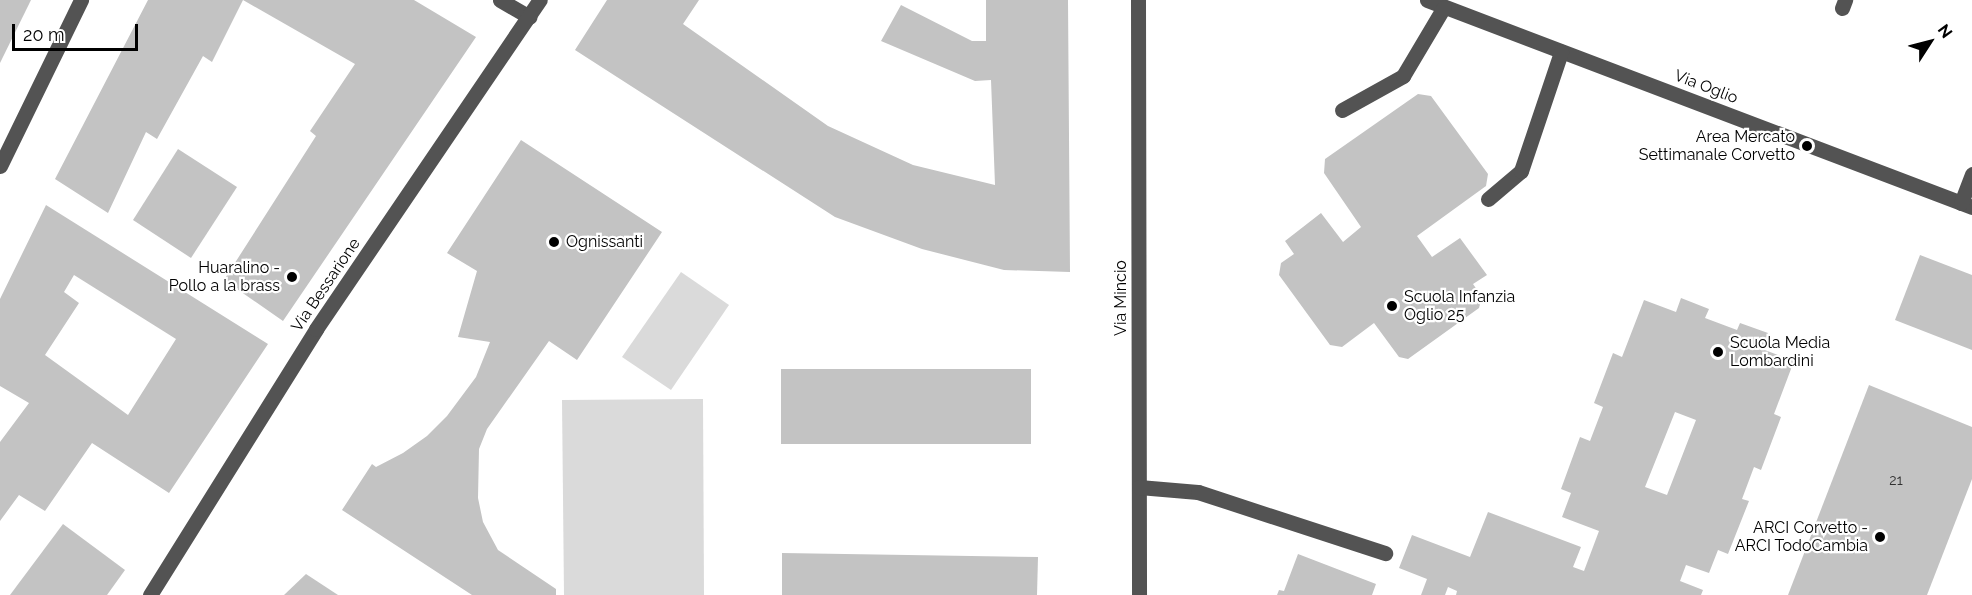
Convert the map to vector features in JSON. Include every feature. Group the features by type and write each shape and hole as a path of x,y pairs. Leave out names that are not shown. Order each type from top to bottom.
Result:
{"street":[{"path":"0,166 81,0"},
{"path":"500,0 529,17"},
{"name":"Via Bessarione","path":"150,595 316,329 540,0"},
{"name":"Via Mincio","path":"1138,0 1139,595"},
{"name":"Via Oglio","path":"1427,0 1967,205"},
{"path":"1342,110 1403,76 1444,7"},
{"path":"1488,199 1521,171 1561,52"},
{"path":"1967,205 1972,174"},
{"path":"1139,487 1198,492 1386,553"}],"shaded area":[{"path":"681,272 729,305 671,390 622,357"},
{"path":"703,399 704,595 564,595 562,400"}],"building":[{"path":"0,0 31,0 0,63"},
{"path":"148,0 243,0 212,62 203,56 157,139 146,132 108,213 55,179"},
{"path":"243,0 414,0 476,37 283,321 224,280 316,136 310,131 355,64"},
{"path":"607,0 699,0 683,24 828,126 913,165 995,185 991,80 975,81 881,41 901,5 972,41 986,41 986,0 1068,0 1070,272 1004,270 922,249 835,217 575,50"},
{"path":"1418,94 1431,96 1488,174 1486,186 1417,236 1432,257 1460,238 1487,275 1473,284 1482,297 1479,308 1408,359 1399,357 1374,323 1342,347 1330,345 1279,275 1281,263 1294,254 1285,241 1321,213 1343,242 1361,227 1324,173 1325,159"},
{"path":"521,140 662,232 577,360 549,341 487,429 479,449 478,498 483,522 498,550 556,589 556,595 472,595 342,510 372,464 376,467 403,453 427,436 447,416 476,377 490,342 458,337 477,271 447,253"},
{"path":"178,149 237,187 191,258 133,220"},
{"path":"46,205 268,344 169,493 92,443 45,511 19,495 0,521 0,442 29,403 0,386 0,299","holes":["74,275 176,339 128,415 45,355 79,303 64,292"]},
{"path":"1920,255 1972,275 1972,350 1895,320"},
{"path":"1681,298 1709,309 1705,318 1737,330 1740,323 1768,333 1762,349 1794,361 1774,414 1781,417 1761,470 1754,467 1742,499 1749,501 1728,554 1718,550 1709,573 1686,565 1680,581 1703,590 1701,595 1456,595 1457,591 1448,587 1445,595 1421,595 1427,579 1399,568 1412,535 1470,557 1488,512 1581,547 1573,567 1584,571 1599,531 1562,517 1571,493 1561,489 1580,437 1590,441 1603,407 1594,403 1613,353 1622,357 1644,300 1676,312","holes":["1675,412 1696,420 1667,495 1645,487"]},
{"path":"781,369 1031,369 1031,444 781,444"},
{"name":"ARCI Corvetto - ARCI TodoCambia","path":"1869,385 1972,427 1972,479 1927,595 1788,595"},
{"path":"63,524 125,570 107,595 10,595"},
{"path":"782,553 1038,557 1037,595 782,595"},
{"path":"1298,554 1376,584 1372,595 1277,595 1279,590 1284,591"},
{"path":"306,574 338,595 284,595"}],"place":[{"name":"Area Mercato Settimanale Corvetto","path":"1807,146"},
{"name":"Ognissanti","path":"554,242"},
{"name":"Huaralino - Pollo a la brass","path":"292,277"},
{"name":"Scuola Infanzia Oglio 25","path":"1392,306"},
{"name":"Scuola Media Lombardini","path":"1718,352"},
{"name":"ARCI Corvetto - ARCI TodoCambia","path":"1880,537"}]}
